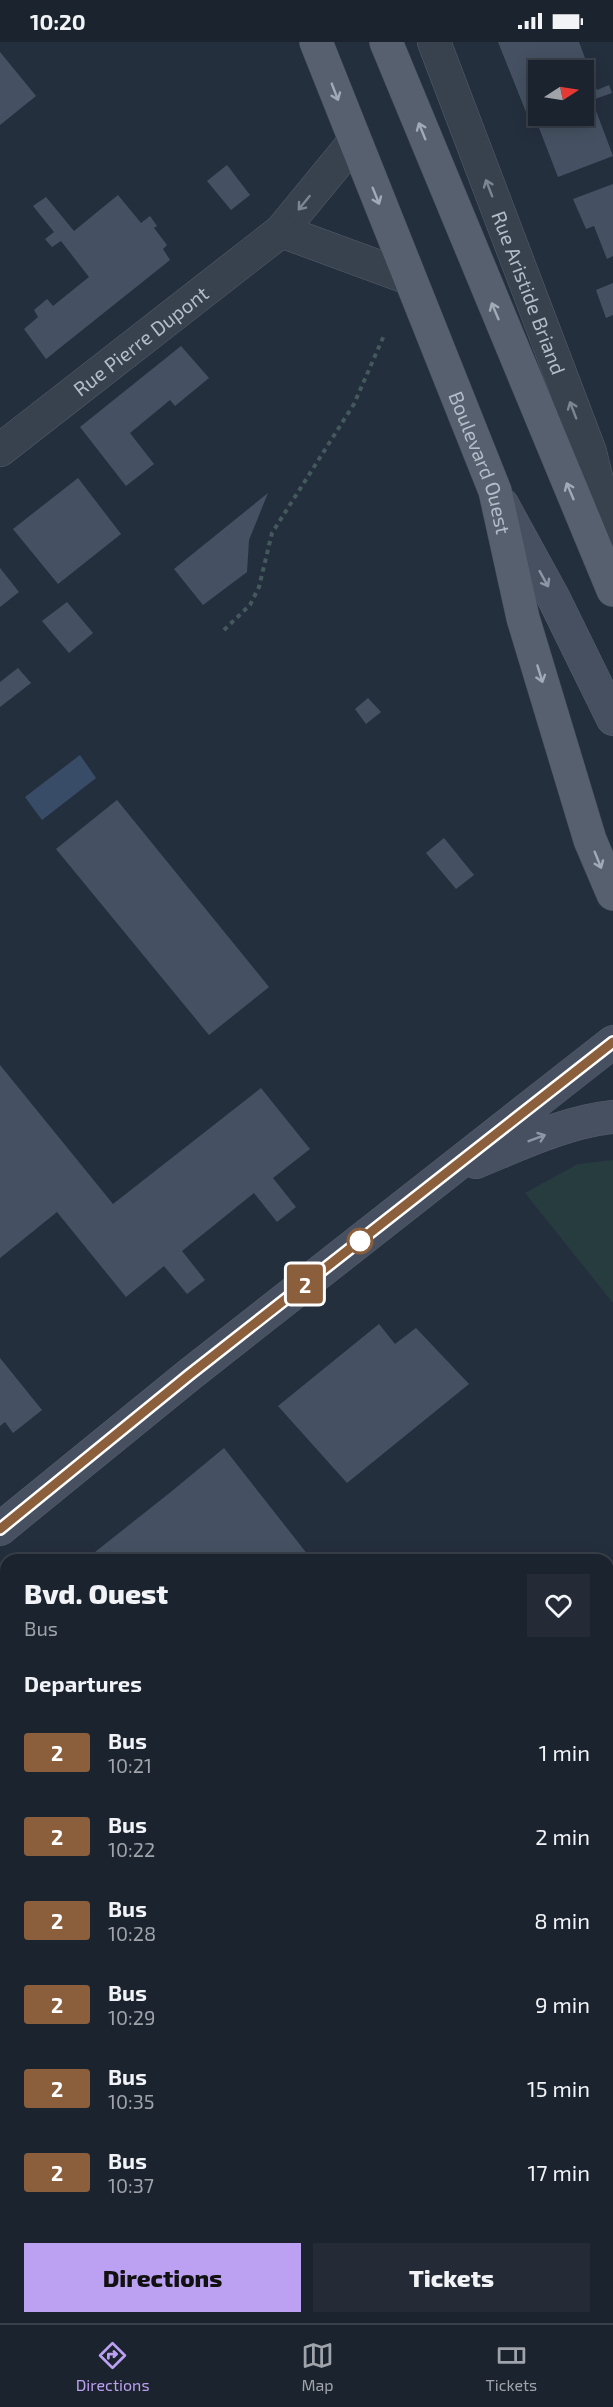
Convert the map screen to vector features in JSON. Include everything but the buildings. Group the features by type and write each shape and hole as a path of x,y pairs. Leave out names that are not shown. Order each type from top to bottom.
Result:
{"main road":[{"name":"Boulevard Ouest","path":"316,42 495,492 523,618 590,840 613,894"},
{"path":"386,42 516,361 613,590"},
{"path":"495,492 554,599 613,719"},
{"path":"0,1529 443,1174 613,1042"},
{"path":"443,1174 554,1131 597,1119 613,1118"}],"street":[{"name":"Rue Aristide Briand","path":"434,42 590,452 613,546"},
{"name":"Rue Pierre Dupont","path":"0,450 281,231 354,142"},
{"path":"281,231 409,278"}],"path":[{"path":"224,630 250,605 259,587 272,533 354,404 409,278"}],"green space":[{"path":"613,1160 613,1303 525,1193 578,1164"}],"water":[{"path":"80,755 96,778 42,820 25,797"}],"bus line":[{"name":"2","path":"0,1529 189,1375 613,1042"}]}
